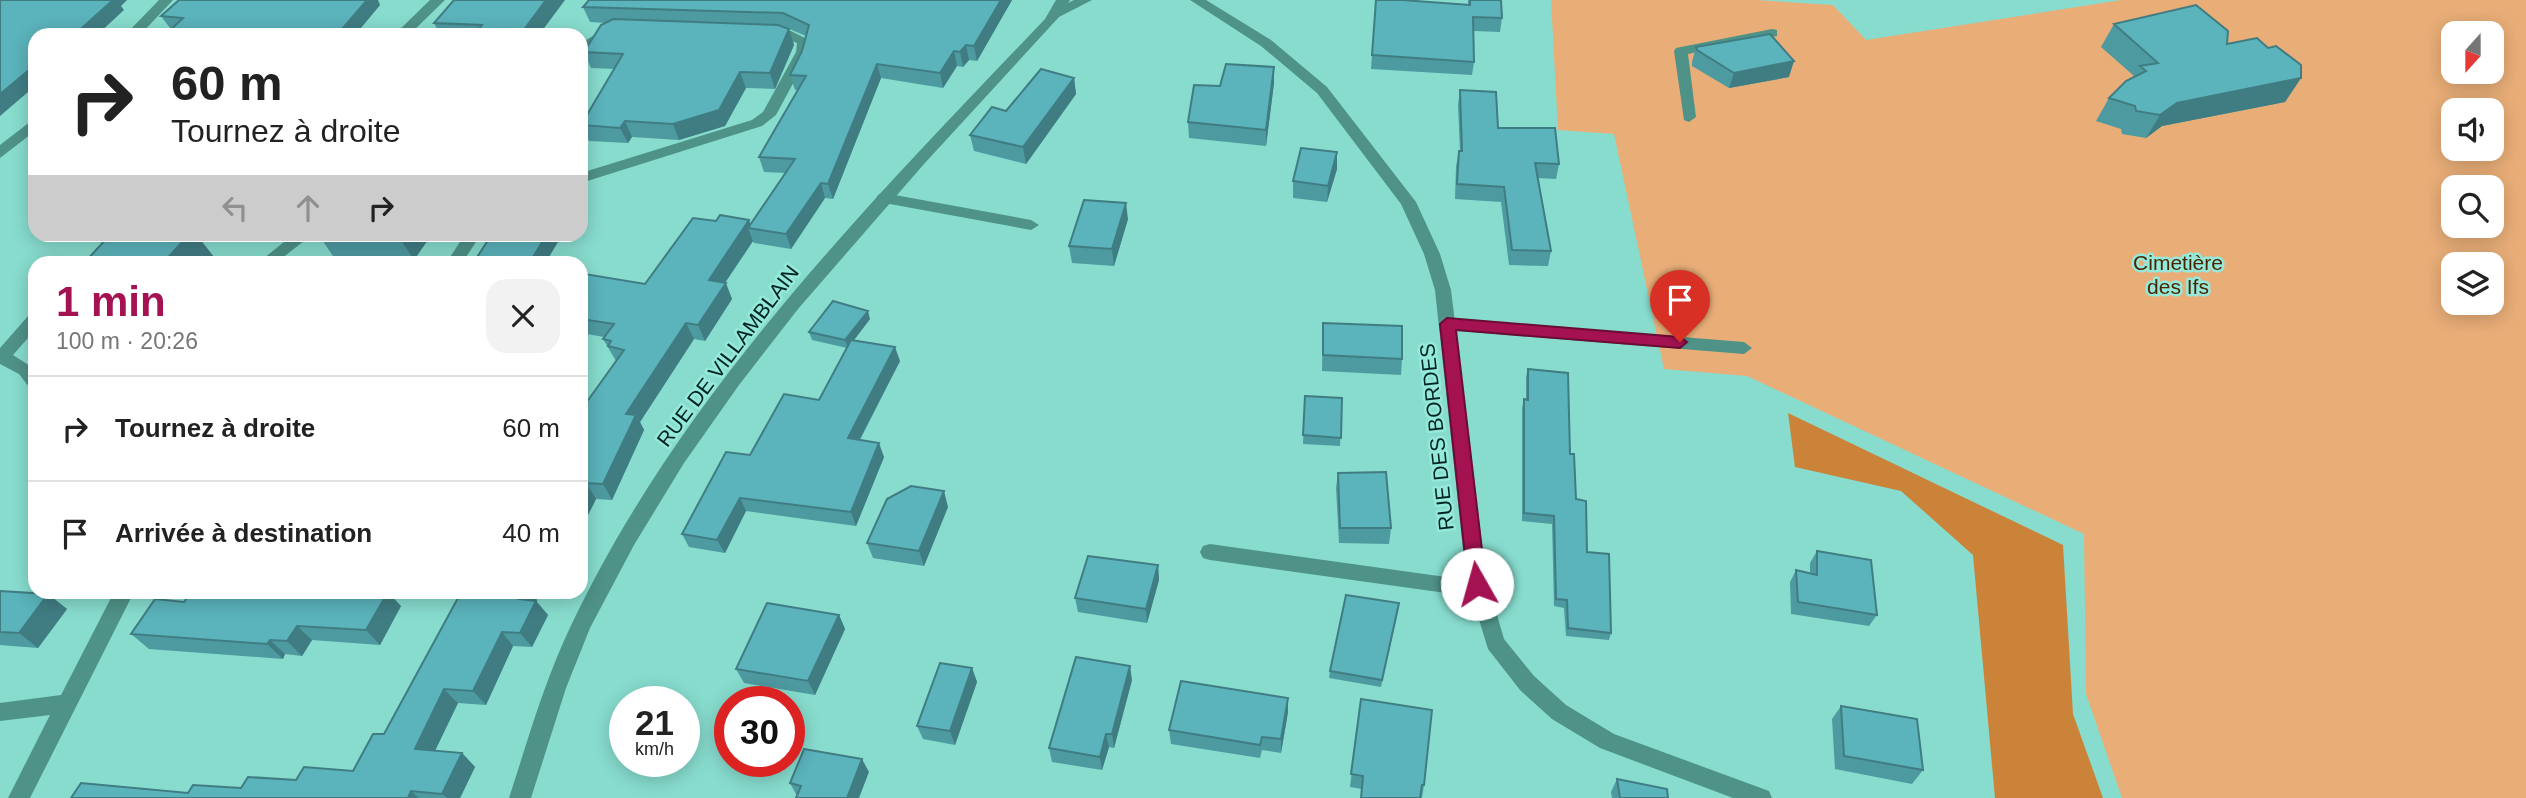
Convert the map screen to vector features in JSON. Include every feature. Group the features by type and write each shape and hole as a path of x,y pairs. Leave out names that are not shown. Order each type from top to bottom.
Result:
{"street":[{"path":"139,28 166,0"},
{"path":"408,28 438,0"},
{"path":"1060,7 1085,0"},
{"name":"RUE DES BORDES","path":"1198,2 1266,43 1322,90 1408,202 1432,254 1443,290 1477,584 1495,643 1527,683 1559,712 1607,741 1761,798"},
{"name":"RUE DE VILLAMBLAIN","path":"520,798 552,697 581,627 616,557 669,472 783,317 884,198 1060,7"},
{"path":"588,44 608,31 619,28"},
{"path":"588,176 757,122 769,115 803,52 804,41 786,34 758,33"},
{"path":"1689,117 1681,51 1772,33"},
{"path":"0,153 28,129"},
{"path":"884,198 1031,225"},
{"path":"275,256 294,242"},
{"path":"1447,324 1744,348"},
{"path":"28,327 1,358 28,374"},
{"path":"1210,552 1453,586 1477,584"},
{"path":"19,798 120,599"},
{"path":"0,712 66,704"}],"green space":[{"name":"Cimetière des Ifs","path":"1551,0 1756,0 1833,5 1866,40 2121,0 2526,0 2526,798 2122,798 2086,694 2084,534 1747,376 1664,369 1614,134 1558,130"}],"shaded area":[{"path":"1788,413 2063,545 2073,714 2103,798 1995,798 1973,555 1901,491 1795,467"}],"building":[{"path":"0,0 113,0 82,28 28,28 28,71 0,94"},
{"path":"179,0 367,0 343,28 172,28 183,18 161,16"},
{"path":"454,0 546,0 525,28 480,28 482,25 434,23"},
{"path":"589,0 1001,0 974,46 966,45 960,52 954,51 940,73 877,64 828,184 821,183 786,234 748,228 795,159 759,157 806,76 790,75 802,51 809,25 783,13 583,7"},
{"path":"1376,0 1470,5 1470,0 1501,0 1502,18 1473,17 1474,62 1372,55"},
{"path":"2196,5 2228,31 2227,44 2257,38 2268,48 2276,46 2301,65 2301,78 2177,103 2160,115 2136,111 2135,106 2109,98 2126,81 2146,71 2140,66 2158,63 2114,24"},
{"path":"613,19 778,25 789,29 770,73 740,72 719,110 673,124 625,121 620,128 588,126 588,113 623,54 588,52 588,46 601,25"},
{"path":"1770,34 1794,61 1734,73 1696,47"},
{"path":"1226,64 1274,67 1266,130 1188,122 1194,85 1220,86"},
{"path":"1041,69 1074,78 1023,147 970,135 992,107 1006,111"},
{"path":"1460,90 1496,92 1498,128 1555,128 1559,164 1535,163 1551,251 1512,250 1504,187 1457,184 1459,151 1462,151"},
{"path":"1301,148 1337,152 1328,186 1293,181"},
{"path":"1084,200 1126,203 1112,249 1069,246"},
{"path":"720,215 749,220 709,280 726,283 698,325 686,323 626,414 636,415 603,484 588,483 588,400 624,350 608,346 611,341 603,339 614,324 588,320 588,274 645,284 693,218 716,221"},
{"path":"103,242 182,242 169,256 91,256"},
{"path":"487,242 542,242 534,256 478,256"},
{"path":"833,301 868,311 845,340 809,332"},
{"path":"1323,323 1402,326 1402,359 1323,355"},
{"path":"851,340 895,347 848,438 879,443 851,512 740,498 717,540 682,534 726,452 750,455 784,394 819,400"},
{"path":"1528,369 1568,373 1570,454 1574,454 1576,499 1586,501 1587,552 1609,554 1611,633 1568,628 1567,600 1556,599 1554,516 1524,513 1524,399 1528,400"},
{"path":"1305,396 1342,398 1341,438 1303,435"},
{"path":"1386,472 1391,528 1340,528 1338,473"},
{"path":"911,486 944,491 919,551 867,543 887,499"},
{"path":"1817,551 1871,560 1877,615 1798,602 1796,570 1817,575"},
{"path":"1088,556 1158,565 1146,609 1075,598"},
{"path":"0,591 28,593 28,599 44,599 19,633 0,632"},
{"path":"1346,595 1399,603 1382,680 1330,671"},
{"path":"155,599 184,602 186,599 384,599 366,630 297,626 287,641 270,640 267,644 131,634"},
{"path":"457,599 536,601 520,633 502,632 473,691 444,689 415,749 462,753 442,794 411,791 408,798 71,798 81,783 188,793 193,785 241,788 248,777 296,780 304,767 353,771 373,734 384,734"},
{"path":"767,603 839,615 808,681 736,669"},
{"path":"1076,657 1130,666 1112,734 1106,734 1100,757 1049,748"},
{"path":"940,663 972,668 950,731 917,726"},
{"path":"1181,681 1288,698 1281,739 1262,737 1260,745 1169,730"},
{"path":"1361,699 1432,710 1424,785 1420,798 1361,798 1363,776 1351,774"},
{"path":"1841,706 1917,719 1923,770 1844,756"},
{"path":"805,749 862,759 847,798 796,798 801,786 790,783 792,777 805,777"},
{"path":"1617,779 1667,789 1668,798 1620,798"}],"route":[{"path":"1477,584 1447,324 1680,342"}]}
